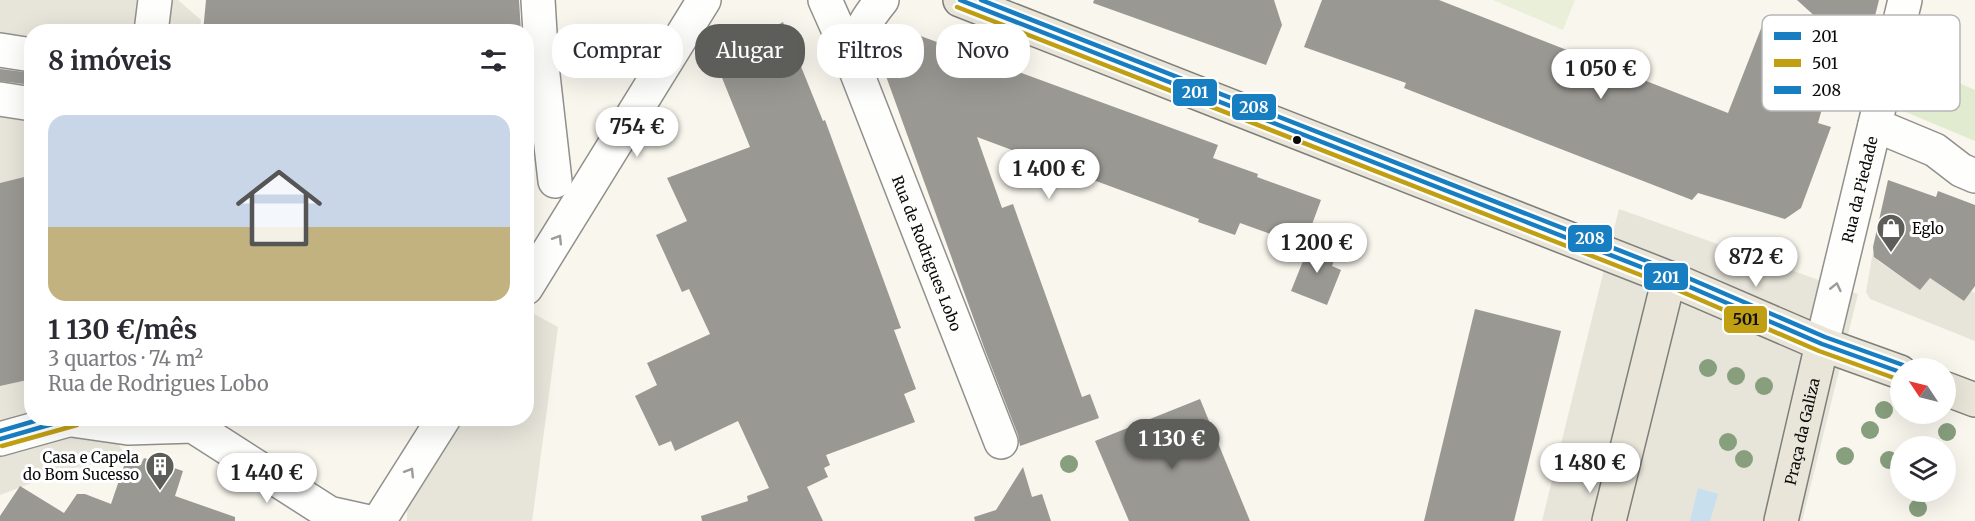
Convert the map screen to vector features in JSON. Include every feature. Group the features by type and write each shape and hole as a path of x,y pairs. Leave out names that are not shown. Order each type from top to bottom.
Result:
{"main road":[{"path":"960,0 1669,278 1822,344 1890,368"},
{"path":"1609,521 1669,278"},
{"name":"Praça da Galiza","path":"1781,521 1822,344"},
{"path":"1956,393 1975,400"}],"street":[{"path":"152,24 155,0"},
{"path":"538,0 534,66 555,181"},
{"path":"534,275 704,0"},
{"name":"Rua de Rodrigues Lobo","path":"825,0 836,24"},
{"path":"865,24 882,0"},
{"name":"Rua da Piedade","path":"1901,15 1905,0"},
{"path":"0,50 24,54"},
{"name":"Rua de Rodrigues Lobo","path":"859,78 1001,442"},
{"path":"0,99 24,103"},
{"name":"Rua da Piedade","path":"1822,344 1878,111"},
{"path":"1875,125 1935,150 1961,171 1975,176"},
{"path":"0,439 47,426"},
{"path":"116,426 128,428 149,426"},
{"path":"197,426 329,513 365,521"},
{"path":"379,521 439,426"}],"green space":[{"path":"1493,0 1575,0 1563,30"},
{"path":"1960,83 1975,90 1975,141 1903,111 1960,111"}],"shaded area":[{"path":"0,0 178,0 201,20 201,24 24,24 24,177 0,183"},
{"path":"1619,209 1858,294 1802,521 1542,521"},
{"path":"1873,252 1878,261 1920,289 1930,278 1964,301 1971,291 1975,293 1975,341 1870,299 1866,292"},
{"path":"534,314 558,327 532,521 407,521 407,505 456,426 534,426"},
{"path":"24,381 24,426 107,426 126,456 66,470 0,495 0,386"}],"water":[{"path":"1698,488 1718,494 1710,521 1690,521"}],"building":[{"path":"206,0 519,0 520,24 204,24"},
{"path":"1094,0 1274,0 1282,25 1266,65 1093,3"},
{"path":"1322,0 1439,0 1728,113 1762,26 1762,111 1821,111 1818,123 1831,127 1801,208 1785,219 1698,193 1692,200 1404,88 1406,83 1304,47"},
{"path":"1797,0 1879,0 1875,15 1814,15"},
{"path":"924,37 936,42 936,78 1030,78 1030,76 1218,145 1213,158 1321,200 1304,246 1240,223 1235,235 1198,222 1199,219 977,137 1002,208 1013,204 1082,397 1090,394 1099,418 1020,446 1018,435 887,78 924,78"},
{"path":"0,69 24,72 24,84 0,81"},
{"path":"805,76 823,121 825,120 901,328 894,330 916,389 904,394 915,422 826,455 830,465 824,468 828,477 807,487 823,521 702,521 701,516 748,501 747,496 769,488 738,421 675,451 671,441 659,446 635,396 657,385 647,363 710,334 689,289 682,292 656,235 687,221 667,178 750,147 722,78"},
{"path":"24,177 24,381 0,386 0,183"},
{"path":"1888,180 1936,197 1938,191 1975,205 1975,286 1964,301 1930,278 1920,290 1874,257 1873,247"},
{"path":"1311,241 1338,251 1332,266 1341,270 1327,305 1291,291"},
{"path":"1475,309 1561,331 1514,521 1424,521"},
{"path":"1200,399 1250,521 1129,521 1095,441"},
{"path":"127,457 142,462 144,458 183,471 175,496 235,517 235,521 0,521 0,516 20,486 64,513 77,494 85,494 111,504"},
{"path":"1023,467 1032,497 1042,494 1051,521 975,521 974,517 996,510"}],"transit line":[{"name":"201","path":"960,0 1669,278 1822,344 1890,368"},
{"name":"208","path":"981,0 1672,271 1825,337 1890,360"},
{"name":"501","path":"957,7 1666,285 1819,351 1890,376"},
{"name":"208","path":"0,431 24,424"},
{"name":"201","path":"0,439 45,426"},
{"name":"501","path":"2,446 73,426"}],"place":[{"name":"Eglo","path":"1891,254"},
{"name":"Casa e Capela do Bom Sucesso","path":"160,492"}]}
